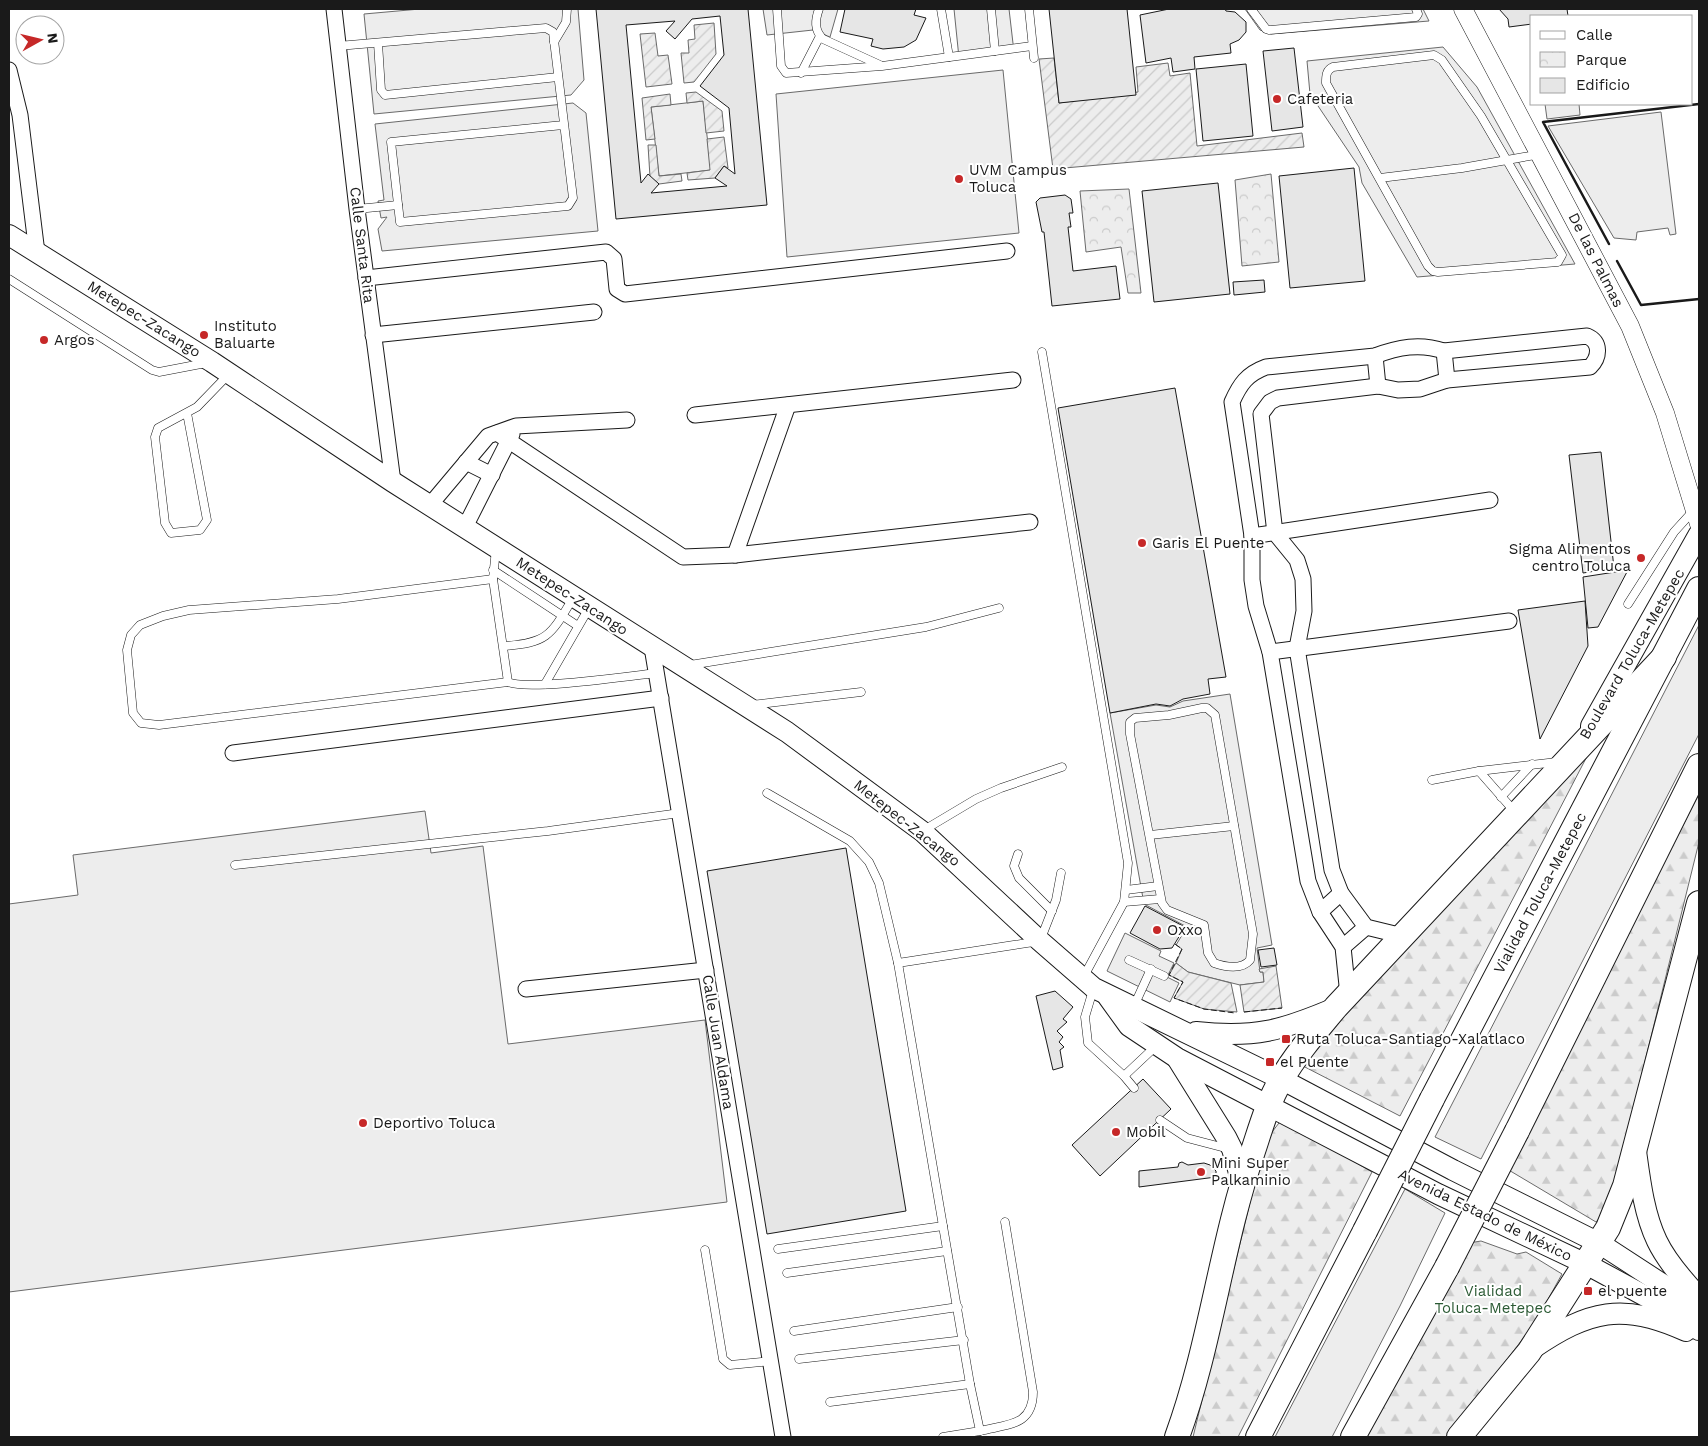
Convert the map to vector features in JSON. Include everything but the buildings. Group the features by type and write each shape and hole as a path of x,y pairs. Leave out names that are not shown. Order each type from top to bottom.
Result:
{"highway":[{"name":"Vialidad Toluca-Metepec","path":"1258,1437 1432,1099 1699,589"},
{"path":"1177,1437 1191,1399 1242,1183 1268,1106 1281,1079 1309,1040 1342,1001 1403,936 1509,805 1572,754 1664,657"},
{"path":"1354,1437 1447,1267 1699,766"},
{"path":"1459,1437 1529,1352 1599,1243 1616,1211 1699,903"}],"main road":[{"name":"Metepec-Zacango","path":"9,235 212,362 393,482 787,732 923,832 1040,941 1095,987 1129,1026 1156,1046 1268,1106"},
{"name":"Boulevard Toluca-Metepec","path":"1572,754 1699,534"},
{"name":"Metepec-Zacango","path":"1095,987 1134,1008 1281,1079"},
{"path":"1184,1031 1222,1035 1277,1030 1305,1022 1342,1001"},
{"path":"1177,1058 1216,1119 1232,1150 1242,1183"},
{"name":"Avenida Estado de México","path":"1281,1079 1453,1170 1599,1243 1699,1308"},
{"name":"Avenida Estado de México","path":"1268,1106 1438,1194 1586,1264 1671,1310 1699,1330"},
{"path":"1635,1142 1645,1201 1657,1241 1683,1280 1699,1296"},
{"path":"1529,1352 1562,1330 1580,1321 1597,1315 1618,1313 1638,1314 1668,1322 1699,1337"}],"street":[{"name":"Calle Santa Rita","path":"334,9 357,209 393,482"},
{"name":"De las Palmas","path":"1463,9 1630,326 1665,413 1697,516"},
{"path":"9,70 20,116 37,253"},
{"path":"366,278 606,252 614,258 617,290 625,294 1007,252"},
{"path":"373,335 594,312"},
{"path":"1342,1001 1343,948 1320,912 1308,881 1270,652 1256,606 1252,580 1252,536 1232,402 1240,385 1251,373 1266,368 1375,356 1389,350 1422,345 1444,351 1587,336 1594,341 1598,351 1598,357 1590,367 1447,380 1420,390 1398,390 1378,386 1278,398 1265,408 1261,414 1275,533 1297,560 1303,579 1304,611 1298,648 1332,870 1341,893 1366,927 1403,936"},
{"path":"1444,351 1447,380"},
{"path":"1375,356 1378,386"},
{"path":"696,415 1013,380"},
{"path":"735,555 788,405"},
{"path":"465,527 492,475 503,437 516,426 627,420"},
{"path":"430,505 488,436 503,437 676,554 692,559 1030,522"},
{"path":"466,462 492,475"},
{"path":"1252,536 1490,500"},
{"path":"1270,652 1509,621"},
{"name":"Calle Juan Aldama","path":"652,647 783,1437"},
{"path":"233,753 661,698"},
{"path":"1320,912 1341,893"},
{"path":"1343,948 1366,927"},
{"path":"526,989 706,970"}],"lane":[{"path":"554,42 566,22 567,9"},
{"path":"777,9 781,66 786,73 882,66 1032,46"},
{"path":"819,9 816,24 820,36 833,45 882,66"},
{"path":"941,9 949,57"},
{"path":"991,9 995,51"},
{"path":"1029,9 1034,58"},
{"path":"1251,9 1268,30 1416,16 1418,14 1416,9"},
{"path":"338,46 546,28 553,32 573,198 568,206 400,222 391,142 563,125"},
{"path":"802,73 820,36"},
{"path":"378,43 382,90 385,95 558,77"},
{"path":"1438,56 1481,116 1507,161 1562,255 1558,262 1433,271 1326,83 1327,72 1333,67 1438,56"},
{"path":"1380,178 1507,161 1541,154"},
{"path":"357,209 398,205"},
{"path":"9,279 152,370 159,372 212,362"},
{"path":"1042,352 1126,849 1126,890 1124,902 1084,1017 1088,1043 1124,1076 1134,1088"},
{"path":"187,413 207,520 200,530 171,533 165,523 155,437 163,425 197,407 230,374"},
{"path":"1628,604 1674,532 1697,516"},
{"path":"496,547 493,579 508,682"},
{"path":"493,570 578,626"},
{"path":"493,579 338,599 189,610 163,616 140,625 131,635 127,650 132,713 141,724 160,725 508,682 520,685 545,684 656,673"},
{"path":"504,646 524,645 542,638 552,632 563,616 582,602"},
{"path":"545,684 578,626 582,602"},
{"path":"683,666 926,627 999,608"},
{"path":"746,706 861,692"},
{"path":"1202,708 1211,710 1215,715 1234,826 1253,934 1253,949 1248,963 1243,966 1223,967 1214,964 1208,954 1204,925 1167,910 1160,899 1150,835 1130,734 1130,722 1135,718 1169,715 1202,708"},
{"path":"1432,780 1532,764 1572,754"},
{"path":"1479,771 1509,805 1532,764"},
{"path":"923,832 976,799 1001,788 1062,767"},
{"path":"767,794 841,834 855,845 869,862 879,883 898,964 964,1340 970,1384 980,1430"},
{"path":"235,866 548,831 680,813"},
{"path":"1150,835 1234,826"},
{"path":"1018,854 1014,866 1018,878 1052,911"},
{"path":"898,964 1040,941 1052,911 1061,873"},
{"path":"1126,890 1158,886"},
{"path":"1124,902 1160,899"},
{"path":"1129,960 1164,976"},
{"path":"1134,1008 1150,970"},
{"path":"1124,1076 1156,1046"},
{"path":"1160,1120 1187,1138 1232,1150"},
{"path":"943,1437 1016,1422 1028,1416 1033,1405 1033,1392 1005,1222"},
{"path":"778,1249 944,1226"},
{"path":"705,1250 723,1359 730,1365 770,1361"},
{"path":"787,1273 948,1251"},
{"path":"794,1331 958,1307"},
{"path":"799,1359 964,1340"},
{"path":"830,1402 970,1384"}],"shaded area":[{"path":"420,9 578,9 584,80 571,95 374,114 364,14"},
{"path":"763,9 838,9 830,37 813,30 767,35"},
{"path":"954,9 1009,9 1014,52 959,58"},
{"path":"1245,9 1423,9 1429,21 1271,34 1260,30"},
{"path":"1443,47 1477,87 1575,264 1417,277 1362,183 1359,167 1310,94 1307,61"},
{"path":"1003,70 1019,233 787,257 776,94"},
{"path":"703,101 711,170 659,176 651,107"},
{"path":"573,103 586,113 598,231 382,251 378,229 387,217 381,218 378,201 384,200 375,124"},
{"path":"1545,105 1579,105 1580,115 1547,119"},
{"path":"1661,112 1676,234 1670,235 1668,228 1637,232 1636,240 1614,238 1548,126"},
{"path":"1699,625 1699,734 1481,1159 1435,1137"},
{"path":"1230,694 1272,945 1257,948 1260,972 1263,972 1264,982 1240,985 1188,972 1176,963 1182,949 1176,945 1187,927 1144,904 1110,713 1156,705 1170,707 1183,701"},
{"name":"Deportivo Toluca","path":"425,811 431,853 483,846 508,1044 705,1020 727,1202 9,1292 9,904 78,895 73,855"},
{"path":"1125,933 1161,951 1159,956 1174,963 1167,977 1179,983 1170,1002 1107,971"},
{"path":"1405,1189 1445,1213 1400,1306 1332,1437 1275,1437"}],"green space":[{"path":"714,23 716,54 694,82 684,83 681,53 689,53 688,40 695,39 694,25"},
{"path":"655,33 658,56 668,55 672,84 646,87 640,34"},
{"path":"1054,58 1059,103 1138,92 1136,67 1168,63 1170,76 1190,73 1197,146 1302,133 1304,147 1053,169 1039,59"},
{"path":"696,92 722,111 724,131 706,133 703,101 687,103 686,93"},
{"path":"670,94 671,105 651,107 655,139 646,140 642,98"},
{"path":"724,137 728,168 724,166 715,178 688,180 687,173 710,170 707,139"},
{"path":"648,145 656,145 659,176 681,174 682,181 659,184 650,177"},
{"path":"1271,174 1279,262 1242,266 1235,180"},
{"path":"1129,189 1141,293 1128,293 1121,247 1086,252 1080,191"},
{"path":"1595,741 1400,1116 1303,1066 1312,1050"},
{"path":"1699,794 1699,842 1614,1187 1604,1213 1596,1222 1507,1169"},
{"path":"1176,963 1188,972 1231,983 1237,1012 1204,1009 1174,998 1183,982 1169,975"},
{"path":"1276,966 1282,1008 1244,1012 1240,985 1264,982 1263,972 1260,972 1259,969"},
{"path":"1282,1119 1372,1172 1238,1437 1193,1437 1261,1157 1269,1136"},
{"name":"Vialidad Toluca-Metepec","path":"1481,1241 1517,1254 1526,1252 1562,1274 1535,1323 1447,1437 1367,1437 1469,1243"}],"fence":[{"path":"1175,944 1182,949 1169,975 1183,982 1174,998 1204,1009 1235,1013"},
{"path":"1244,1012 1282,1008"}],"wall":[{"path":"1693,105 1699,104"},
{"path":"1609,244 1543,122 1690,105"},
{"path":"1617,261 1641,305 1699,299"}],"place":[{"name":"Cafeteria","path":"1277,99"},
{"name":"UVM Campus Toluca","path":"959,179"},
{"name":"Instituto Baluarte","path":"204,335"},
{"name":"Argos","path":"44,340"},
{"name":"Garis El Puente","path":"1142,543"},
{"name":"Sigma Alimentos centro Toluca","path":"1641,558"},
{"name":"Oxxo","path":"1157,930"},
{"name":"Ruta Toluca-Santiago-Xalatlaco","path":"1286,1039"},
{"name":"el Puente","path":"1270,1062"},
{"name":"Deportivo Toluca","path":"363,1123"},
{"name":"Mobil","path":"1116,1132"},
{"name":"Mini Super Palkaminio","path":"1201,1172"},
{"name":"el puente","path":"1588,1291"}]}
